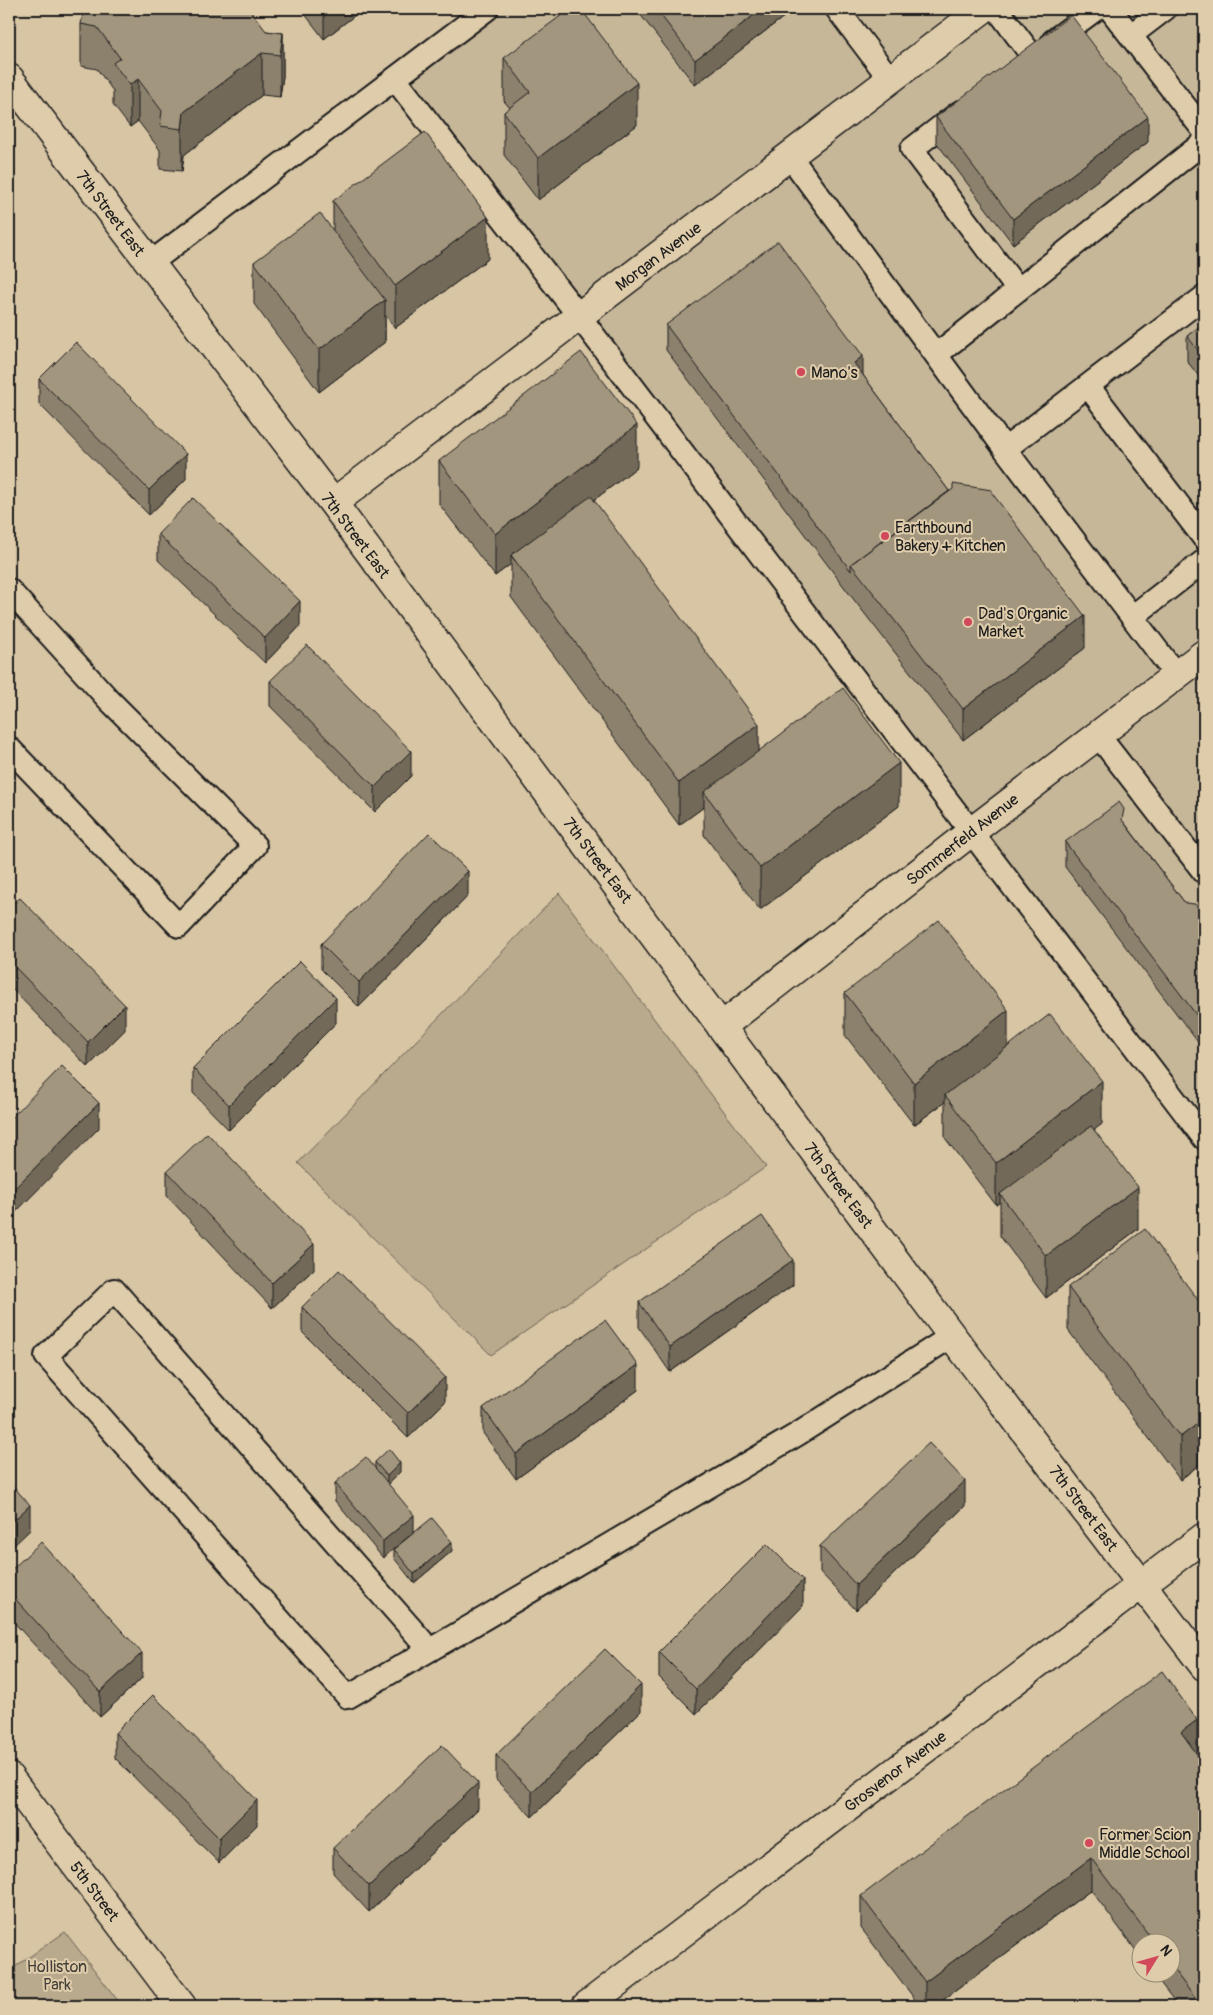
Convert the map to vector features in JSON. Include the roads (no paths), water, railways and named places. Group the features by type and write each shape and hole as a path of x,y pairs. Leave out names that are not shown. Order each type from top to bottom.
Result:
{"street":[{"name":"Morgan Avenue","path":"333,503 983,9"},
{"name":"7th Street East","path":"9,78 333,503 952,1336 1204,1666"},
{"name":"Sommerfeld Avenue","path":"721,1027 1204,654"},
{"name":"Grosvenor Avenue","path":"598,2003 1204,1537"},
{"name":"5th Street","path":"9,1777 182,2006"}],"lane":[{"path":"149,264 488,9"},
{"path":"837,9 890,79"},
{"path":"997,9 1025,63 1096,9"},
{"path":"1110,9 1204,131"},
{"path":"1130,35 1165,9"},
{"path":"396,79 1204,1138"},
{"path":"980,97 912,149 1018,290"},
{"path":"936,355 1204,142"},
{"path":"789,155 1005,448 1176,675"},
{"path":"1005,448 1204,297"},
{"path":"1088,386 1204,538"},
{"path":"1132,617 1204,561"},
{"path":"9,590 109,700 255,846 179,926 9,748"},
{"path":"1098,735 1204,872"},
{"path":"430,1650 114,1290 46,1356 348,1697 430,1650 798,1434 952,1336"}],"place":[{"name":"Mano's","path":"801,372"},
{"name":"Earthbound Bakery + Kitchen","path":"885,536"},
{"name":"Dad's Organic Market","path":"968,622"},
{"name":"Former Scion Middle School","path":"1089,1843"}],"park label":[{"name":"Holliston Park","path":"57,1975"}]}
